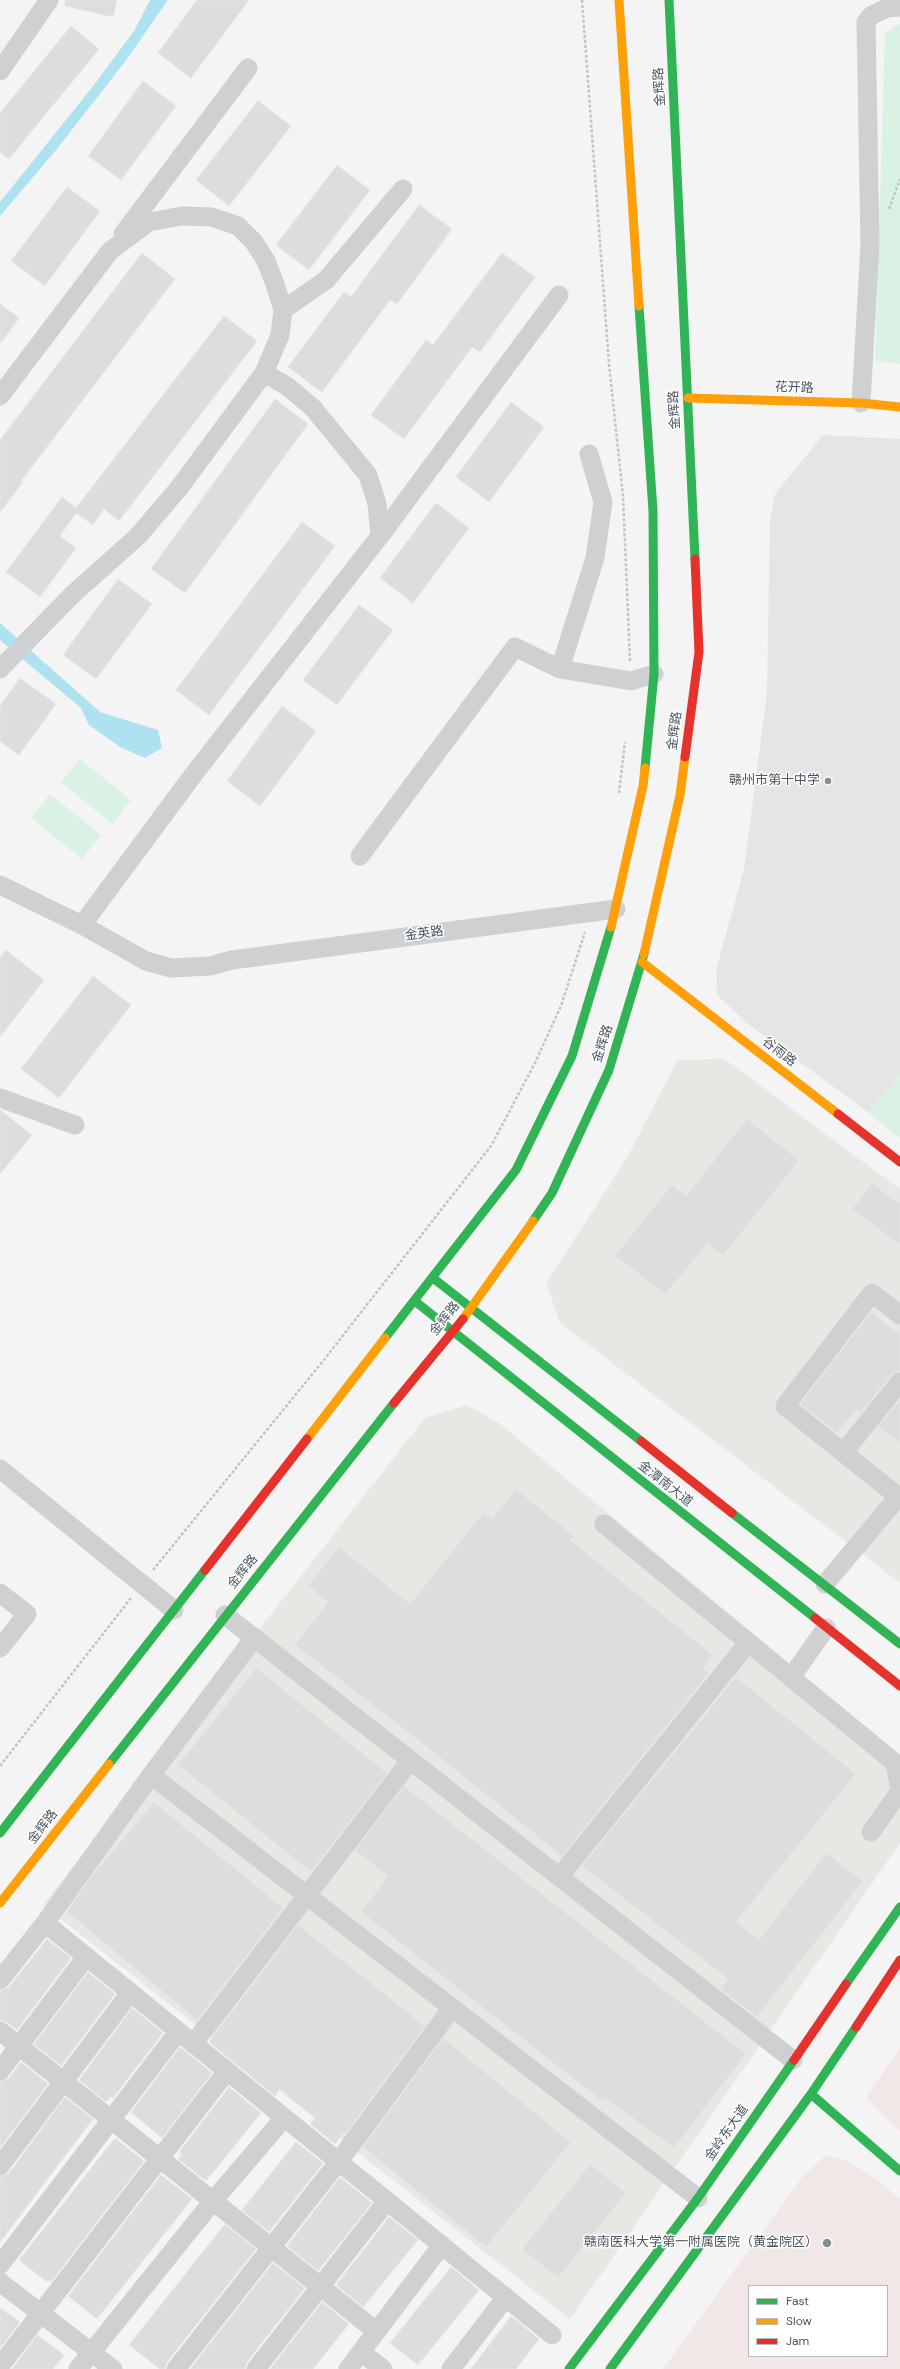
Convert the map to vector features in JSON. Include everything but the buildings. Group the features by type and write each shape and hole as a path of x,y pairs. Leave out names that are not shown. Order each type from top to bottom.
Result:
{"main road":[{"name":"金辉路","path":"0,1832 416,1302 516,1170 572,1056 616,909 643,786 654,674 653,512 619,0"},
{"name":"金辉路","path":"0,1903 225,1615 470,1308 552,1193 609,1070 642,962 680,795 699,652 669,0"},
{"name":"花开路","path":"688,398 861,403 900,407"},
{"name":"谷雨路","path":"642,962 900,1162"},
{"name":"金潭南大道","path":"434,1278 470,1308 900,1644"},
{"name":"金潭南大道","path":"416,1302 451,1332 900,1686"},
{"name":"金岭东大道","path":"569,2369 698,2198 793,2060 856,1975 900,1907"},
{"path":"610,2369 811,2094 875,1988 900,1960"},
{"path":"811,2094 900,2171"}],"street":[{"path":"0,71 49,0"},
{"path":"861,403 870,245 866,22 872,15 887,8 900,8"},
{"path":"0,396 248,68"},
{"path":"283,310 326,280 403,189"},
{"path":"0,669 30,636 72,595 138,536 179,488 264,373 280,335 283,310 275,284 266,261 254,242 238,226 212,217 182,216 149,222 110,251"},
{"path":"82,925 193,776 380,536 558,295"},
{"path":"264,373 287,386 313,408 368,475 377,504 380,536"},
{"path":"560,669 595,558 603,502 589,454"},
{"path":"360,856 515,647 560,669 631,682 654,674"},
{"name":"金英路","path":"0,886 82,925 146,961 171,968 210,966 232,960 616,909"},
{"path":"0,1098 76,1125"},
{"path":"825,1584 899,1498 785,1406 872,1293 900,1315"},
{"path":"843,1453 900,1382"},
{"path":"0,1469 174,1610"},
{"path":"604,1524 748,1643 792,1676 895,1763 900,1791 871,1832"},
{"path":"0,1593 27,1614 0,1648"},
{"path":"225,1615 793,2060"},
{"path":"792,1676 826,1628"},
{"path":"0,1980 44,1923 151,1775 254,1638"},
{"path":"559,1877 748,1643"},
{"path":"194,2044 410,1761"},
{"path":"151,1775 698,2198"},
{"path":"44,1923 552,2335"},
{"path":"0,2071 86,1957"},
{"path":"0,2166 130,1993"},
{"path":"176,2369 339,2161 452,2008"},
{"path":"0,2031 376,2331"},
{"path":"0,2265 178,2032"},
{"path":"0,2366 227,2071"},
{"path":"78,2369 213,2201 284,2118"},
{"path":"256,2369 387,2201"},
{"path":"348,2369 442,2245"},
{"path":"0,2282 113,2369"},
{"path":"451,2369 506,2297"},
{"path":"361,2352 383,2369"}],"shaded area":[{"name":"赣州市第十中学","path":"823,435 900,439 900,1074 869,1113 747,1023 717,995 716,970 744,869 767,693 770,521 775,494"},
{"path":"723,1058 900,1189 900,1583 560,1323 546,1283 627,1158 677,1061"},
{"path":"467,1405 499,1423 900,1755 900,1843 570,2319 43,1905 425,1418"},
{"path":"900,2048 900,2131 866,2097"},
{"name":"赣南医科大学第一附属医院（黄金院区）","path":"826,2155 848,2161 877,2180 900,2199 900,2369 663,2369 803,2176"}],"green space":[{"path":"900,23 900,364 875,361 885,34"},
{"path":"80,759 131,800 112,824 61,782"},
{"path":"50,794 101,835 82,859 31,818"},
{"path":"900,1074 900,1139 869,1113"}],"water":[{"path":"150,0 168,0 127,59 57,149 0,216 0,202 94,85 134,31"},
{"path":"0,623 100,712 158,730 162,748 145,758 120,747 89,725 81,708 0,640"}],"traffic: fast":[{"path":"669,0 695,559"},
{"path":"639,306 653,511 654,674 645,768"},
{"path":"385,1338 516,1170 572,1056 611,927"},
{"path":"533,1221 552,1193 609,1070 644,954"},
{"path":"433,1278 641,1441"},
{"path":"416,1302 815,1618"},
{"path":"109,1764 394,1403"},
{"path":"732,1513 900,1644"},
{"path":"0,1833 205,1570"},
{"path":"846,1984 900,1907"},
{"path":"610,2369 811,2094 856,2027"},
{"path":"569,2369 698,2198 794,2060"},
{"path":"811,2094 900,2171"}],"traffic: slow":[{"path":"619,0 639,306"},
{"path":"688,398 861,403 900,407"},
{"path":"644,954 680,795 685,757"},
{"path":"611,927 643,786 645,768"},
{"path":"642,962 838,1114"},
{"path":"463,1319 533,1221"},
{"path":"307,1439 385,1338"},
{"path":"0,1903 109,1764"}],"traffic: jam":[{"path":"685,757 699,652 695,559"},
{"path":"838,1114 900,1162"},
{"path":"394,1403 463,1319"},
{"path":"205,1570 307,1439"},
{"path":"641,1441 732,1513"},
{"path":"815,1618 900,1686"},
{"path":"856,2027 900,1960"},
{"path":"794,2060 846,1984"}],"place":[{"name":"赣州市第十中学","path":"828,781"},
{"name":"赣南医科大学第一附属医院（黄金院区）","path":"827,2243"}]}
